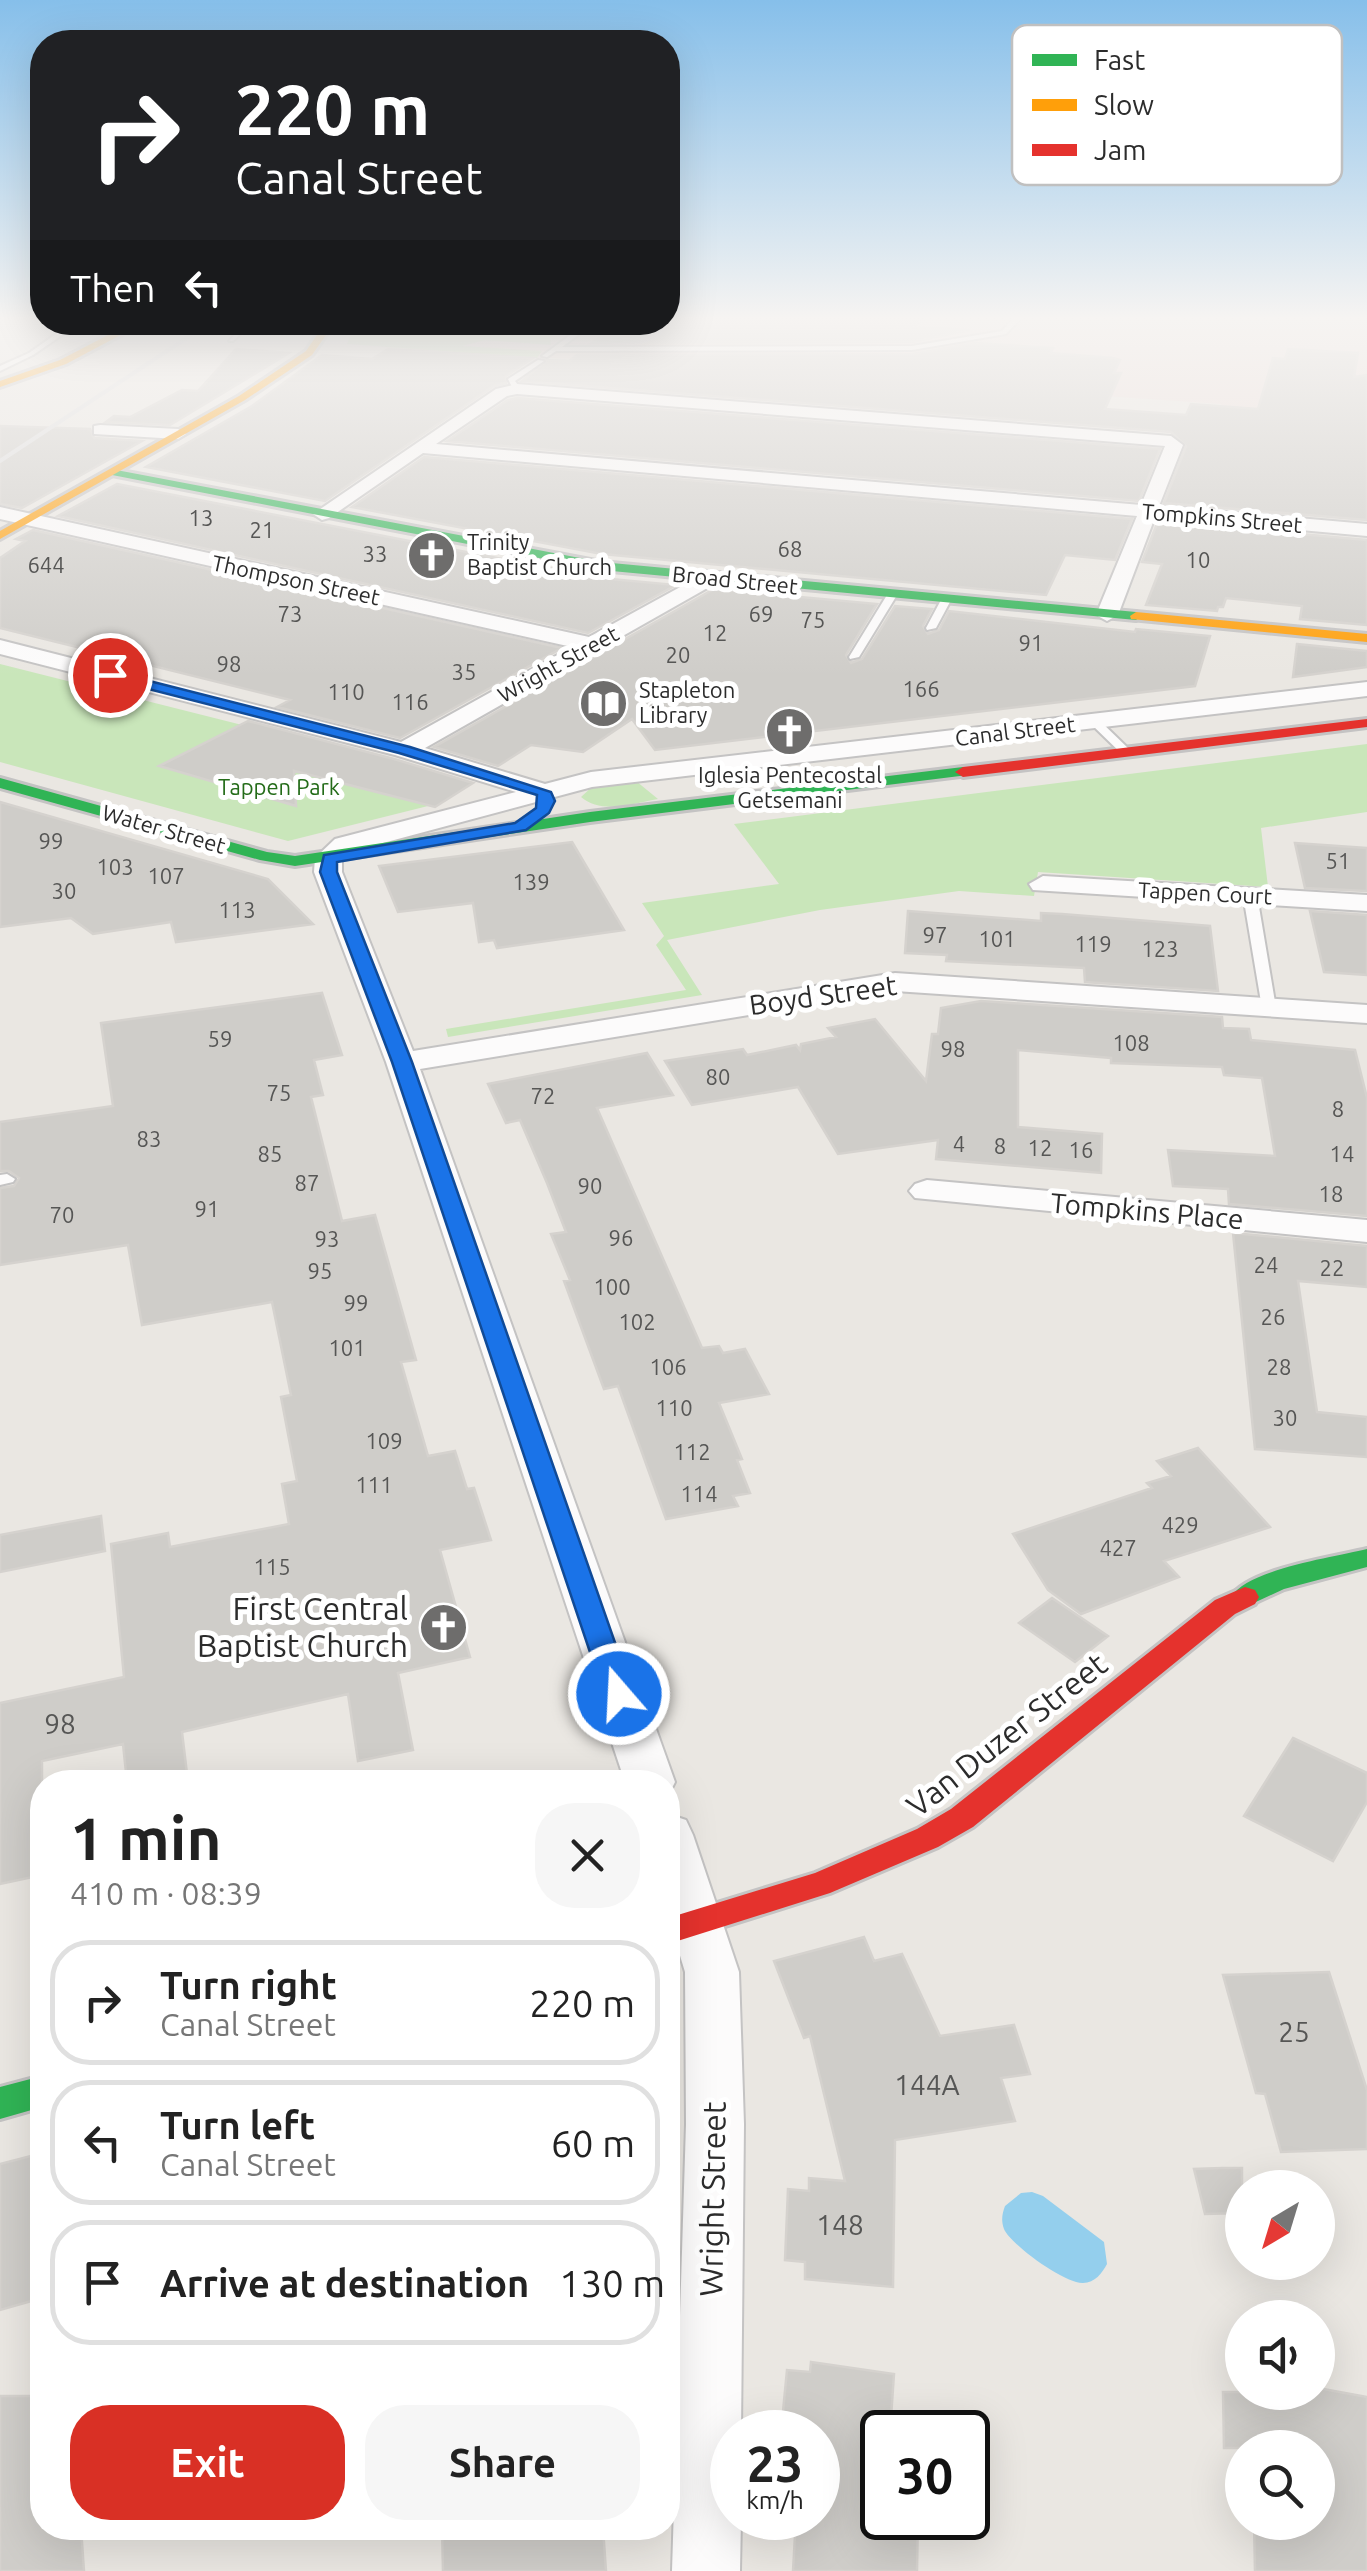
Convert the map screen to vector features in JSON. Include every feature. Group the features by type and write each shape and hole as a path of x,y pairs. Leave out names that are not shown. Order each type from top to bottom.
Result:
{"street":[{"path":"0,536 175,436"},
{"path":"322,514 438,436"},
{"path":"1107,614 1174,445 1172,441 1109,436"},
{"name":"Tompkins Street","path":"420,448 1367,530"},
{"name":"Broad Street","path":"111,472 506,551 711,578 1367,638"},
{"name":"Thompson Street","path":"0,513 592,645"},
{"name":"Wright Street","path":"404,750 711,578"},
{"path":"0,647 404,750 543,792 547,801 543,810 520,827"},
{"name":"Canal Street","path":"330,858 344,845 591,780 1367,689"},
{"name":"Canal Street","path":"330,858 520,827 1367,722"},
{"path":"664,773 656,778 658,792 682,806"},
{"name":"Water Street","path":"0,783 266,857 296,861 330,858"},
{"path":"330,858 328,872 402,1062 646,1770"},
{"name":"Tappen Court","path":"1043,884 1367,903"},
{"name":"Boyd Street","path":"402,1062 895,982 1367,1014"},
{"name":"Tompkins Place","path":"927,1190 1367,1231"},
{"name":"Van Duzer Street","path":"682,1926 870,1866 923,1843 962,1818 1225,1607 1276,1581 1367,1558"},
{"name":"Wright Street","path":"682,1926 712,1972 715,2124 706,2571"},
{"path":"0,2103 30,2095"}],"lane":[{"path":"854,657 892,595"},
{"path":"931,628 946,600"},
{"path":"1095,722 1126,753"},
{"path":"1250,895 1270,1008"}],"shaded area":[{"path":"1291,436 1367,436 1367,457"}],"green space":[{"name":"Tappen Park","path":"0,664 349,752 440,803 288,841 0,762"},
{"path":"1367,744 1367,812 1261,828 1268,887 1038,872 1034,896 959,891 820,910 667,940 702,995 448,1037 446,1029 686,990 656,945 664,936 642,903 779,884 734,824"},
{"path":"636,781 658,799 608,807 581,797 593,786"}],"water":[{"path":"1032,2192 1104,2242 1107,2264 1095,2279 1083,2283 1064,2277 1009,2236 1002,2223 1005,2206 1021,2193"}],"building":[{"path":"0,436 93,436 142,441 22,508 0,504"},
{"path":"200,436 421,436 325,501 146,467"},
{"path":"454,436 996,436 1160,449 1139,501 447,441"},
{"path":"1175,436 1367,436 1367,520 1164,503 1186,446"},
{"path":"424,457 1132,519 1115,560 1065,555 1046,595 602,554 352,507"},
{"path":"117,484 600,578 676,585 588,633 58,516"},
{"path":"1158,521 1367,540 1367,625 1300,619 1302,606 1226,598 1217,611 1146,605 1162,564 1142,562"},
{"path":"33,530 562,648 400,738 277,707 290,700 0,628 0,558 25,541 16,539"},
{"path":"714,589 877,604 846,655 851,663 862,659 895,606 932,609 923,626 928,634 939,630 949,611 1135,632 1136,629 1210,636 1195,686 655,750 632,719 583,752 531,745 498,766 434,747"},
{"path":"1297,644 1367,651 1367,667 1293,677"},
{"path":"248,721 473,783 435,807 294,771 296,806 159,766"},
{"path":"0,802 268,879 313,924 176,942 171,922 93,934 71,918 0,927"},
{"path":"572,842 624,930 497,948 494,940 479,942 473,903 398,912 379,866"},
{"path":"1295,843 1367,848 1367,891 1305,888"},
{"path":"908,911 1041,921 1041,913 1062,914 1210,926 1218,991 1085,982 1084,968 946,961 947,955 905,953"},
{"path":"1310,911 1367,915 1367,975 1324,972"},
{"path":"322,993 342,1055 314,1060 323,1095 311,1097 342,1221 375,1215 416,1360 401,1362 428,1456 455,1451 467,1489 474,1488 491,1540 440,1550 470,1657 398,1673 413,1750 358,1761 348,1694 182,1732 187,1770 126,1770 123,1744 42,1761 42,1770 30,1770 30,1878 0,1884 0,1703 124,1677 111,1544 168,1533 170,1547 289,1524 282,1484 297,1481 281,1397 291,1395 272,1302 142,1325 128,1245 0,1265 0,1188 14,1186 19,1178 9,1171 0,1171 0,1122 113,1106 101,1023"},
{"path":"981,1001 1222,1017 1223,1028 1249,1029 1251,1040 1355,1050 1367,1098 1367,1216 1229,1204 1228,1189 1173,1186 1168,1150 1275,1156 1262,1078 1224,1075 1222,1067 1111,1063 1111,1058 1018,1050 1018,1127 1102,1134 1101,1173 936,1159 938,1140 838,1154 798,1087 692,1105 665,1061 743,1049 747,1055 796,1045 800,1050 801,1044 836,1037 828,1028 875,1019 926,1081 932,1034 938,1034 941,1008"},
{"path":"647,1053 673,1095 597,1108 702,1348 719,1346 723,1353 745,1349 769,1394 719,1403 742,1459 737,1460 750,1493 733,1496 738,1506 666,1519 618,1386 604,1389 564,1281 570,1280 551,1234 566,1232 547,1183 520,1120 506,1123 488,1084"},
{"path":"1233,1233 1367,1246 1367,1287 1298,1281 1317,1412 1367,1417 1367,1457 1255,1449"},
{"path":"1198,1448 1270,1527 1164,1561 1179,1577 1081,1614 1048,1590 1013,1534 1152,1488 1147,1483 1171,1476 1157,1461"},
{"path":"101,1516 105,1551 0,1572 0,1535"},
{"path":"1052,1598 1108,1636 1075,1662 1019,1623"},
{"path":"1293,1738 1367,1773 1367,1802 1333,1861 1244,1816"},
{"path":"864,1937 874,1961 902,1954 940,2036 1014,2025 1030,2074 1001,2078 1015,2121 895,2140 893,2287 805,2279 805,2262 785,2260 788,2189 809,2191 809,2178 845,2181 810,2036 804,2038 774,1961"},
{"path":"1329,1972 1367,2090 1367,2149 1281,2152 1265,2094 1256,2093 1223,1975"},
{"path":"30,2156 30,2301 0,2310 0,2164"},
{"path":"1242,2168 1225,2170 1225,2213 1205,2214 1194,2169"},
{"path":"811,2362 894,2374 892,2410 860,2410 860,2540 918,2540 917,2571 793,2571 795,2540 840,2540 840,2410 783,2410 787,2370 810,2372"},
{"path":"1335,2391 1367,2397 1367,2571 1255,2571 1254,2540 1335,2540 1335,2430 1225,2430 1224,2448 1223,2392 1225,2410 1335,2410"},
{"path":"0,2396 30,2396 30,2540 82,2540 84,2571 0,2571"},
{"path":"442,2540 604,2540 606,2571 443,2571"}],"railway":[{"path":"0,461 38,436"}],"traffic: fast":[{"path":"111,472 601,566 1136,616"},
{"path":"0,783 266,857 295,861 590,817 963,772"},
{"path":"1245,1597 1276,1581 1367,1558"},
{"path":"0,2103 30,2095"}],"traffic: slow":[{"path":"0,536 175,436"},
{"path":"1136,616 1367,638"}],"traffic: jam":[{"path":"963,772 1367,723"},
{"path":"680,1927 856,1871 928,1838 962,1818 1225,1607 1245,1597"}],"place":[{"name":"Trinity Baptist Church","path":"432,555"},
{"name":"Stapleton Library","path":"604,703"},
{"name":"Iglesia Pentecostal Getsemani","path":"790,731"},
{"name":"First Central Baptist Church","path":"443,1627"}],"route":[{"path":"110,675 404,750 543,792 547,801 543,810 520,827 330,858 328,872 402,1062 619,1694"}]}
